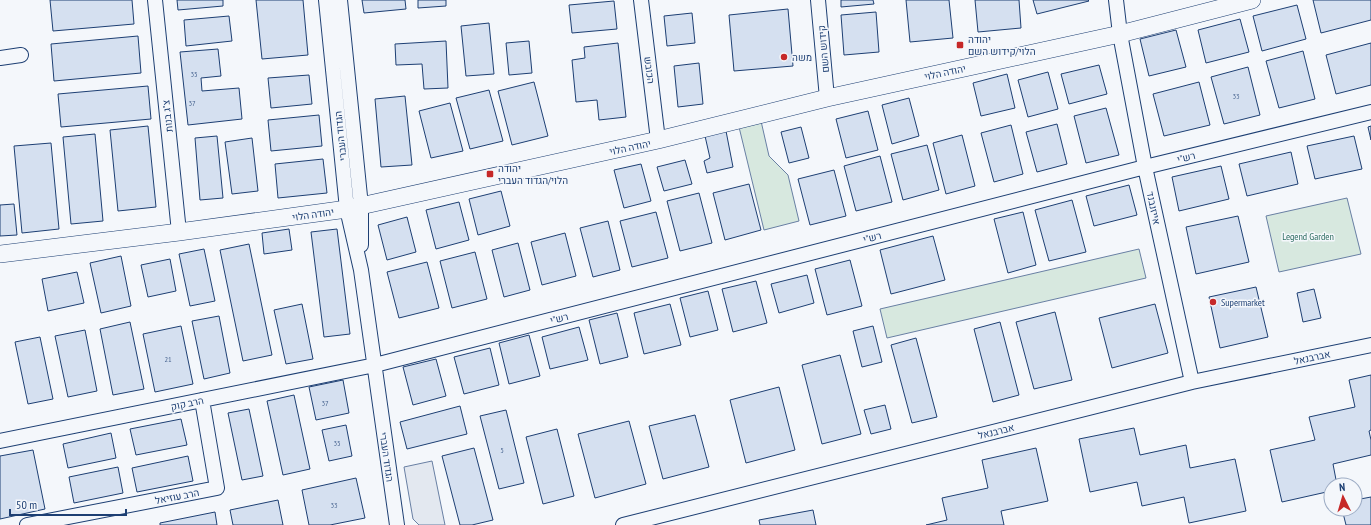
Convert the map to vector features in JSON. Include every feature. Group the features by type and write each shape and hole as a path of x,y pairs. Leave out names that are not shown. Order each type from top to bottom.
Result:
{"street":[{"name":"צ\"ג בנות","path":"155,0 179,232"},
{"name":"הגדוד העברי","path":"326,0 361,270 397,525"},
{"name":"הגדוד העברי","path":"340,0 354,208"},
{"name":"הכובש","path":"641,0 658,140"},
{"name":"קידוש השם","path":"818,0 827,98"},
{"name":"אייזנבנד","path":"1116,0 1120,34 1145,167 1192,382"},
{"name":"יהודה הלוי","path":"0,254 179,232 354,208 658,140 827,98 1120,34 1252,0"},
{"path":"0,58 21,56"},
{"name":"רש\"י","path":"375,365 1145,167 1371,112"},
{"name":"אברבנאל","path":"623,525 1192,382 1371,345"},
{"name":"הרב קוק","path":"0,441 375,365"},
{"name":"הרב עוזיאל","path":"27,525 217,488 202,400"}],"green space":[{"path":"761,121 769,156 788,175 799,221 764,230 739,127"},
{"name":"Legend Garden","path":"1347,198 1361,254 1279,272 1266,216"},
{"path":"1139,249 1146,278 887,338 880,309"}],"shaded area":[{"path":"432,461 445,525 419,525 413,519 404,467"}],"building":[{"path":"50,0 132,0 134,24 53,31"},
{"path":"177,0 223,0 223,6 178,10"},
{"path":"256,0 303,0 308,55 262,59"},
{"path":"362,0 405,0 406,9 364,13"},
{"path":"418,0 446,0 446,6 418,8"},
{"path":"841,0 873,0 874,4 841,7"},
{"path":"906,0 949,0 953,38 910,42"},
{"path":"975,0 1019,0 1021,28 978,32"},
{"path":"1033,0 1088,0 1089,1 1037,14"},
{"path":"1313,0 1371,0 1371,20 1321,33"},
{"path":"614,1 617,29 572,33 569,5"},
{"path":"1297,5 1306,39 1262,51 1253,16"},
{"path":"788,9 793,66 734,71 729,15"},
{"path":"876,12 879,52 844,55 841,15"},
{"path":"692,13 695,43 667,46 664,16"},
{"path":"229,16 232,41 186,46 184,20"},
{"path":"1240,19 1249,52 1206,63 1198,30"},
{"path":"489,23 494,74 466,76 461,26"},
{"path":"1176,30 1186,67 1149,76 1140,39"},
{"path":"138,36 141,73 54,81 51,44"},
{"path":"446,41 448,88 424,89 422,64 396,65 395,44"},
{"path":"529,41 532,73 509,75 506,43"},
{"path":"618,43 626,117 599,120 597,100 576,102 572,60 585,58 584,47"},
{"path":"1371,43 1371,85 1336,94 1326,55"},
{"path":"218,49 221,76 201,78 202,91 239,88 242,119 188,125 180,52"},
{"path":"1303,51 1315,99 1279,108 1266,61"},
{"path":"699,63 703,104 678,107 674,66"},
{"path":"1099,65 1107,94 1069,104 1061,74"},
{"path":"1248,67 1260,115 1224,124 1211,77"},
{"path":"1048,72 1058,109 1028,117 1018,80"},
{"path":"1007,74 1015,108 981,116 973,83"},
{"path":"309,75 312,104 271,108 268,78"},
{"path":"534,82 548,136 512,145 498,91"},
{"path":"1199,82 1210,125 1164,136 1153,94"},
{"path":"148,86 151,119 61,127 58,94"},
{"path":"489,90 503,141 470,149 456,98"},
{"path":"405,96 412,165 381,167 375,99"},
{"path":"909,98 919,136 892,144 882,105"},
{"path":"450,103 463,151 431,158 419,111"},
{"path":"1106,108 1119,155 1086,163 1074,116"},
{"path":"868,111 878,150 846,158 836,119"},
{"path":"319,115 322,146 271,151 268,120"},
{"path":"1057,124 1067,164 1037,172 1026,132"},
{"path":"1011,125 1023,174 994,182 981,133"},
{"path":"148,126 156,207 118,211 110,130"},
{"path":"1371,126 1371,140 1368,127"},
{"path":"801,127 809,158 789,163 781,132"},
{"path":"726,131 733,167 707,173 704,161 710,158 705,136"},
{"path":"95,134 103,221 71,224 63,137"},
{"path":"962,135 975,186 946,194 933,143"},
{"path":"217,136 223,198 200,200 195,138"},
{"path":"1354,136 1362,169 1315,179 1307,146"},
{"path":"252,138 258,191 232,194 225,142"},
{"path":"51,143 59,229 22,233 14,146"},
{"path":"927,145 939,190 903,200 891,154"},
{"path":"1291,152 1298,184 1247,196 1239,164"},
{"path":"880,156 892,202 856,211 844,166"},
{"path":"323,159 327,193 278,198 275,164"},
{"path":"685,160 692,184 664,191 657,167"},
{"path":"641,164 651,201 624,208 614,170"},
{"path":"1221,166 1229,199 1179,211 1172,177"},
{"path":"834,170 846,216 810,225 798,179"},
{"path":"749,184 761,230 725,240 713,193"},
{"path":"1129,185 1137,215 1094,226 1086,196"},
{"path":"501,191 510,226 478,235 469,199"},
{"path":"699,193 712,243 680,251 667,201"},
{"path":"1072,200 1086,252 1049,261 1035,210"},
{"path":"459,202 469,240 436,249 426,210"},
{"path":"14,204 17,235 0,236 0,205"},
{"path":"656,212 668,258 632,267 620,221"},
{"path":"1023,212 1036,265 1008,273 994,219"},
{"path":"1238,216 1249,262 1196,274 1186,227"},
{"path":"407,217 416,252 387,260 378,225"},
{"path":"608,221 620,270 593,277 580,228"},
{"path":"289,229 292,250 264,254 262,233"},
{"path":"337,229 350,334 324,337 311,232"},
{"path":"565,233 576,276 542,285 531,242"},
{"path":"933,236 945,280 891,294 880,250"},
{"path":"518,243 530,290 504,297 492,250"},
{"path":"249,244 272,355 243,361 220,250"},
{"path":"204,249 215,301 190,306 179,254"},
{"path":"475,252 487,299 452,308 440,261"},
{"path":"121,256 131,306 101,313 90,263"},
{"path":"170,259 176,291 148,297 141,265"},
{"path":"850,260 862,306 827,315 815,269"},
{"path":"427,262 439,308 399,318 387,272"},
{"path":"77,272 84,303 48,311 42,279"},
{"path":"807,275 814,303 779,313 771,284"},
{"path":"756,281 767,323 733,332 722,289"},
{"path":"1256,287 1268,337 1220,348 1209,297"},
{"path":"1314,289 1321,318 1303,322 1297,293"},
{"path":"708,291 718,330 690,337 680,298"},
{"path":"302,304 313,359 286,364 274,310"},
{"path":"670,304 681,345 644,354 634,313"},
{"path":"1155,304 1168,353 1112,368 1099,318"},
{"path":"1055,312 1072,380 1034,389 1016,322"},
{"path":"617,313 628,357 600,364 589,320"},
{"path":"219,316 230,373 204,379 192,321"},
{"path":"130,322 144,389 113,395 100,329"},
{"path":"1000,322 1019,395 993,402 974,329"},
{"path":"181,326 193,384 155,392 143,334"},
{"path":"873,326 882,362 862,367 853,331"},
{"path":"579,327 588,360 550,369 542,337"},
{"path":"85,330 97,391 68,397 55,336"},
{"path":"529,335 540,376 509,384 499,343"},
{"path":"40,337 53,399 28,404 15,342"},
{"path":"916,338 937,417 912,423 891,345"},
{"path":"490,348 499,385 464,394 454,357"},
{"path":"840,355 861,434 822,444 802,365"},
{"path":"436,359 446,396 413,405 403,367"},
{"path":"1371,375 1371,430 1369,431 1371,440 1371,455 1333,464 1335,477 1323,477 1323,493 1282,502 1270,450 1315,440 1309,417 1355,407 1349,380"},
{"path":"343,380 349,413 316,420 309,387"},
{"path":"779,387 795,450 746,463 730,400"},
{"path":"294,395 310,469 283,475 267,401"},
{"path":"885,405 891,429 871,434 864,410"},
{"path":"460,406 467,434 407,449 400,422"},
{"path":"249,409 263,476 242,480 228,413"},
{"path":"506,410 524,483 499,489 480,416"},
{"path":"695,415 709,467 663,479 649,426"},
{"path":"181,419 187,445 136,455 130,429"},
{"path":"629,421 646,484 595,498 578,434"},
{"path":"346,425 352,456 329,461 322,430"},
{"path":"1134,428 1140,455 1186,445 1190,468 1235,459 1246,511 1189,523 1184,497 1142,506 1137,482 1090,492 1079,439"},
{"path":"557,429 574,496 543,504 526,437"},
{"path":"111,433 116,458 68,468 63,444"},
{"path":"474,448 493,520 472,525 460,525 442,456"},
{"path":"1036,448 1048,501 1001,511 1004,525 926,525 947,520 942,498 988,488 982,460"},
{"path":"33,450 45,509 0,519 0,456"},
{"path":"188,456 193,481 137,492 132,468"},
{"path":"118,467 123,493 74,503 69,477"},
{"path":"356,478 365,518 330,525 309,525 302,490"},
{"path":"1371,497 1371,525 1346,525 1344,517 1363,517 1363,498"},
{"path":"278,500 283,525 233,525 230,510"},
{"path":"813,510 816,525 760,525 759,520"},
{"path":"215,512 217,525 160,525 160,523"}],"place":[{"name":"יהודה הלוי/קידוש השם","path":"960,45"},
{"name":"משה","path":"784,57"},
{"name":"יהודה הלוי/הגדוד העברי","path":"490,174"},
{"name":"Supermarket","path":"1213,302"}]}
